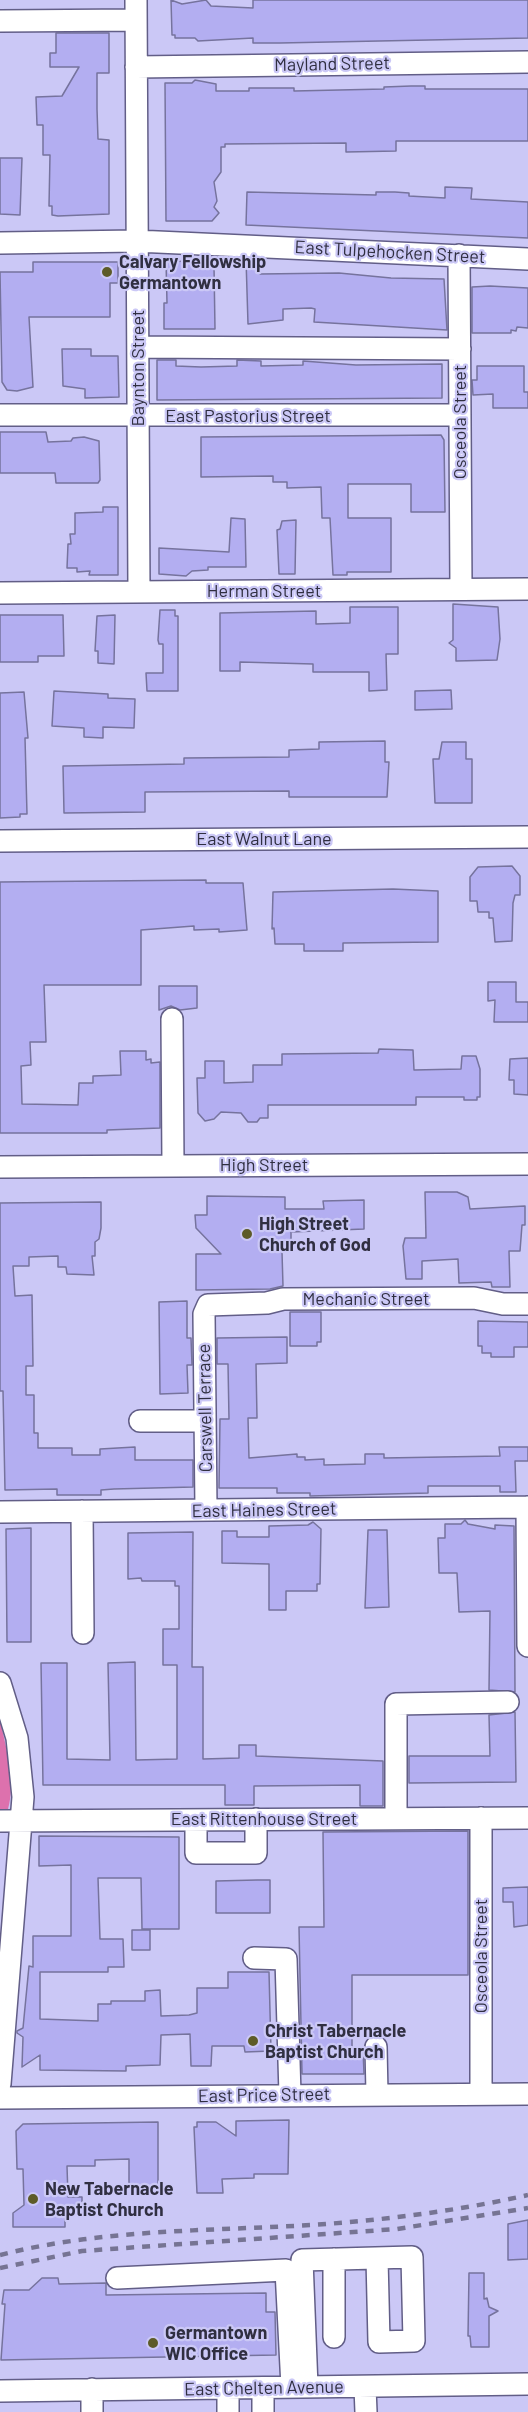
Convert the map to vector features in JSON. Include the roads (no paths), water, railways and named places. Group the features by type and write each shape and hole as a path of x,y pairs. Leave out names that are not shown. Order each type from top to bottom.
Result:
{"street":[{"path":"0,21 136,10"},
{"name":"Baynton Street","path":"136,10 139,591"},
{"name":"Mayland Street","path":"136,67 528,62"},
{"name":"East Tulpehocken Street","path":"0,243 136,241 528,259"},
{"name":"Osceola Street","path":"459,255 461,589"},
{"path":"138,347 460,349"},
{"name":"East Pastorius Street","path":"0,415 460,415"},
{"name":"Herman Street","path":"0,593 528,589"},
{"name":"East Walnut Lane","path":"0,841 528,837"},
{"path":"172,1019 174,1166"},
{"name":"High Street","path":"0,1167 528,1164"},
{"name":"Mechanic Street","path":"206,1306 295,1299 474,1298 503,1305 528,1304"},
{"name":"Carswell Terrace","path":"206,1306 206,1510"},
{"path":"140,1421 205,1420"},
{"path":"527,1507 528,1646"},
{"name":"East Haines Street","path":"0,1512 527,1507"},
{"path":"82,1511 82,1633"},
{"path":"0,1683 12,1717 22,1777 21,1821 0,2084"},
{"path":"396,1818 396,1704 508,1702"},
{"name":"East Rittenhouse Street","path":"0,1821 528,1817"},
{"name":"Osceola Street","path":"481,1818 482,2094"},
{"path":"196,1820 196,1853 256,1853 256,1819"},
{"path":"254,1958 286,1959 290,2095"},
{"path":"376,2047 377,2094"},
{"name":"East Price Street","path":"0,2098 528,2094"},
{"path":"299,2387 302,2259 377,2258"},
{"path":"334,2259 334,2337"},
{"path":"117,2278 286,2270 299,2387"},
{"name":"East Chelten Avenue","path":"0,2391 528,2384"},
{"path":"365,2386 366,2412"},
{"path":"228,2388 228,2412"},
{"path":"263,2388 263,2412"},
{"path":"92,2389 92,2412"}],"railway":[{"path":"0,2255 77,2240 155,2232 312,2225 394,2218 475,2206 528,2195"},
{"path":"0,2268 82,2251 397,2229 528,2208"}],"place":[{"name":"Calvary Fellowship Germantown","path":"107,272"},
{"name":"High Street Church of God","path":"247,1234"},
{"name":"Christ Tabernacle Baptist Church","path":"253,2041"},
{"name":"New Tabernacle Baptist Church","path":"33,2199"},
{"name":"Germantown WIC Office","path":"153,2343"}]}
